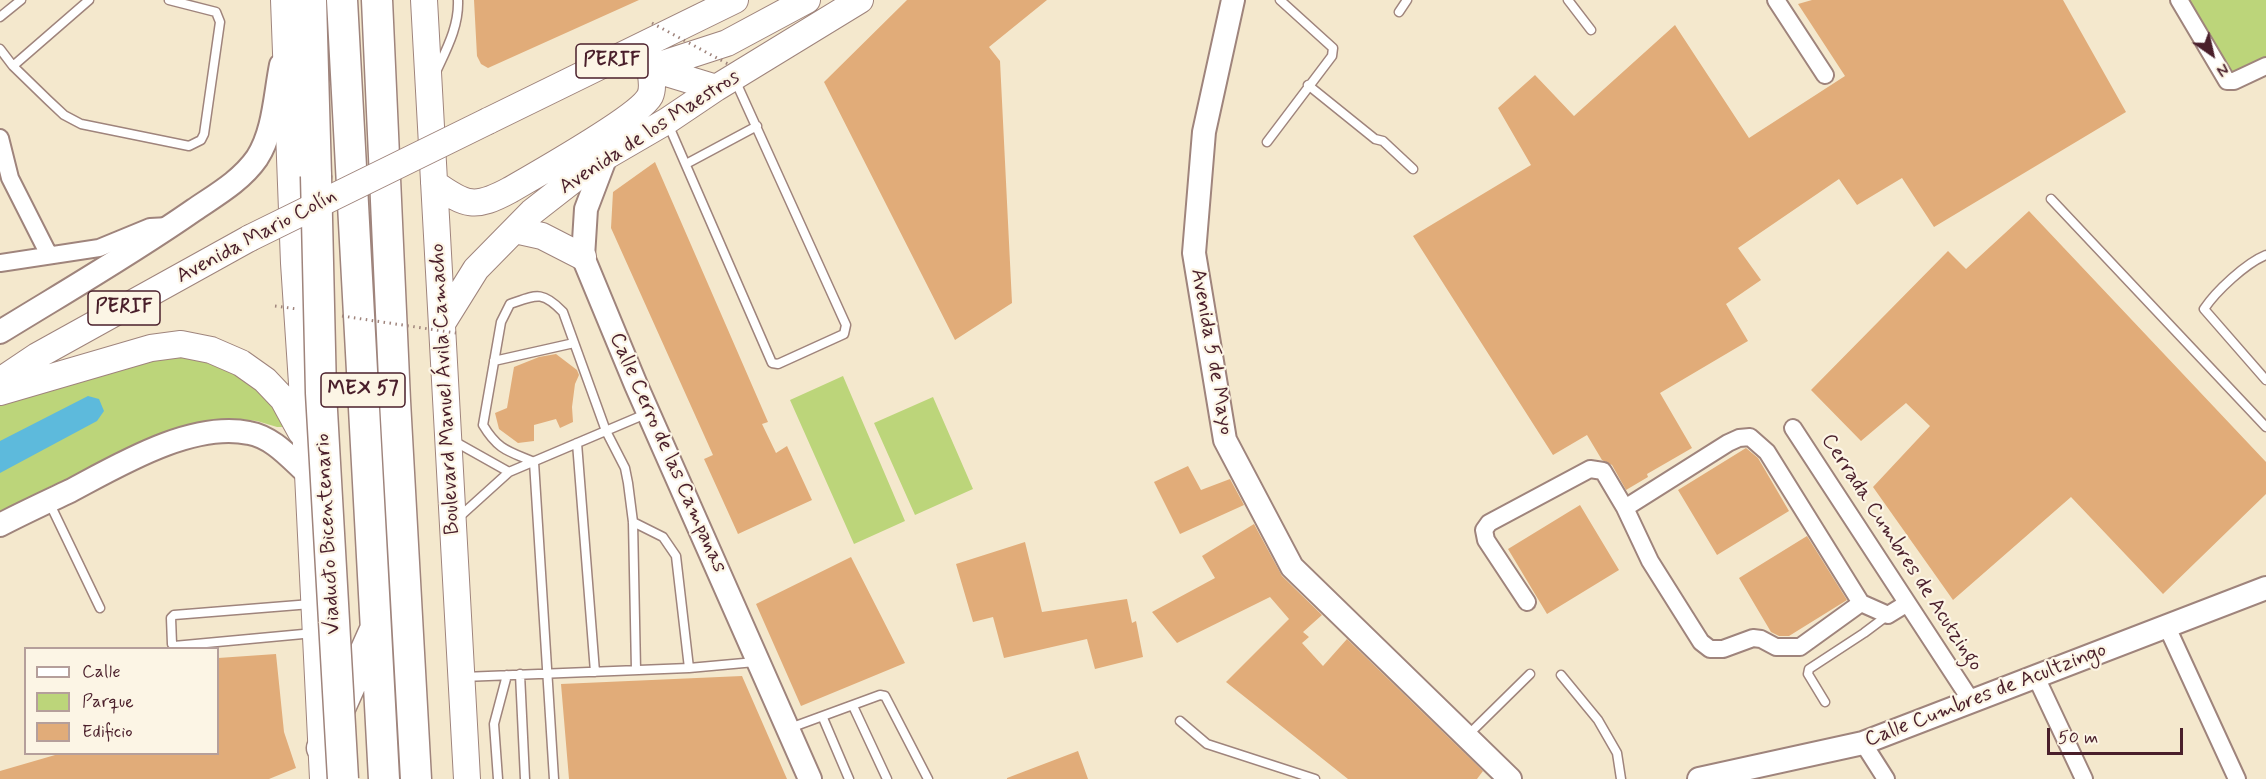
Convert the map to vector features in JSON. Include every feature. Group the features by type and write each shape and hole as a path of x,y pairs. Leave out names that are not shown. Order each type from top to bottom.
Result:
{"highway":[{"name":"Viaducto Bicentenario","path":"311,0 321,393 344,779"},
{"name":"MEX 57","path":"342,0 384,779"},
{"name":"MEX 57","path":"377,0 394,389 416,779"},
{"path":"322,748 376,627"}],"main road":[{"path":"284,0 294,263 308,474 323,779"},
{"name":"Boulevard Manuel Ávila Camacho","path":"424,0 434,183 450,328 450,439 467,779"},
{"name":"PERIF","path":"618,58 735,0"},
{"path":"650,68 727,43 807,0"},
{"name":"Avenida de los Maestros","path":"450,328 476,269 532,212 605,157 667,121 726,77 860,0"},
{"path":"618,58 650,68 726,77"},
{"name":"Avenida Mario Colín","path":"0,381 38,356 250,238 618,58"},
{"path":"434,183 454,198 471,204 492,200 621,122 644,104 650,96 652,86 650,68"},
{"path":"515,230 542,236 583,256"},
{"path":"0,392 151,348 181,344 211,350 241,363 265,380 283,399 304,438"}],"street":[{"name":"Avenida 5 de Mayo","path":"1233,0 1204,132 1194,253 1225,440 1292,567 1510,779"},
{"path":"1776,0 1825,75"},
{"path":"2178,0 2227,81 2234,81 2266,66"},
{"path":"0,332 170,226 234,182 257,157 267,136 286,37"},
{"name":"Calle Cerro de las Campanas","path":"621,122 586,209 583,256 648,413 810,779"},
{"path":"0,138 10,178 49,255"},
{"path":"0,263 99,248 150,227 170,226"},
{"name":"Cerrada Cumbres de Acutzingo","path":"1793,428 1972,702"},
{"path":"0,525 154,450 217,431 249,433 264,438 277,446 308,474"},
{"path":"1625,508 1728,443 1750,436 1767,453 1861,603 1888,615 1906,604"},
{"path":"1527,602 1486,540 1484,531 1489,524 1590,469 1603,471 1625,508 1650,561 1701,642 1710,649 1723,649 1753,638 1761,639 1776,647 1800,647 1861,603"},
{"name":"Calle Cumbres de Acultzingo","path":"1699,779 1863,743 2266,588"},
{"path":"2167,627 2237,779"},
{"path":"2036,677 2085,779"},
{"path":"1863,743 1886,779"}],"lane":[{"path":"0,17 21,0"},
{"path":"13,66 89,0"},
{"path":"0,49 13,66 64,115 81,124 189,146 204,134 219,17 216,12 169,0"},
{"path":"429,89 453,35 459,15 458,0"},
{"path":"1267,142 1332,56 1333,48 1280,0"},
{"path":"1399,12 1407,0"},
{"path":"1568,0 1591,30"},
{"path":"667,121 772,363 778,364 844,334 846,325 757,126 726,77"},
{"path":"1308,85 1376,139 1383,141 1413,169"},
{"path":"686,165 757,126"},
{"path":"2051,199 2266,427"},
{"path":"2266,255 2256,259 2228,283 2204,309 2266,380"},
{"path":"534,462 505,450 492,441 483,425 501,322 510,304 534,296 550,298 563,312 606,431 625,468 633,522 636,670"},
{"path":"494,361 574,343"},
{"path":"454,522 509,472 648,413"},
{"path":"450,439 509,472"},
{"path":"577,443 595,672"},
{"path":"534,462 554,779"},
{"path":"49,501 100,608"},
{"path":"633,522 663,537 671,545 676,556 689,668"},
{"path":"315,604 174,615 171,618 172,644 174,646 316,633"},
{"path":"1825,702 1808,674 1809,669 1888,615"},
{"path":"462,677 689,668 759,662"},
{"path":"520,674 525,779"},
{"path":"498,779 494,724 507,675"},
{"path":"1467,736 1530,675"},
{"path":"1561,675 1598,720 1617,753 1621,779"},
{"path":"788,729 823,718 880,695 885,696 928,779"},
{"path":"853,706 887,779"},
{"path":"823,718 849,779"},
{"path":"1180,721 1207,744 1315,779"}],"path":[{"path":"652,22 726,77"},
{"path":"275,306 298,309"},
{"path":"332,314 450,328"}],"green space":[{"path":"2186,0 2266,0 2266,59 2230,76"},
{"path":"182,354 212,359 258,387 293,427 277,427 257,421 237,419 190,427 51,486 0,514 0,405 7,400 154,356"},
{"path":"843,376 905,521 854,544 790,400"},
{"path":"933,397 973,489 915,515 874,423"}],"water":[{"path":"88,396 99,399 104,411 97,421 0,473 0,441"}],"building":[{"path":"474,0 639,0 488,68 481,64 477,56"},
{"path":"907,0 1047,0 989,47 1000,61 1012,303 955,340 824,82"},
{"path":"1812,0 2063,0 2126,112 1934,227 1902,178 1857,205 1839,179 1738,248 1761,280 1726,304 1748,341 1660,393 1692,448 1647,474 1648,477 1626,490 1612,465 1602,460 1587,435 1553,455 1413,236 1531,165 1498,108 1535,75 1574,116 1675,25 1749,138 1845,76 1798,4"},
{"path":"655,162 768,422 762,424 776,453 787,446 812,500 738,534 704,459 713,455 611,228 613,192"},
{"path":"2029,211 2266,462 2266,494 2163,594 2071,497 1953,600 1873,487 1930,426 1906,403 1861,441 1811,390 1948,251 1966,269"},
{"path":"556,354 577,370 579,375 575,384 572,407 573,422 560,428 556,419 534,425 534,441 518,443 499,429 495,413 507,408 514,367 539,357"},
{"path":"1746,448 1758,458 1789,511 1717,555 1678,490"},
{"path":"1188,466 1201,490 1230,479 1244,505 1180,534 1154,482"},
{"path":"1580,505 1619,570 1547,614 1508,549"},
{"path":"1254,524 1282,576 1322,615 1303,632 1309,637 1302,643 1323,666 1347,639 1483,771 1477,779 1348,779 1226,682 1289,619 1270,597 1177,643 1152,612 1215,578 1202,556"},
{"path":"1807,536 1847,600 1789,636 1779,636 1771,632 1739,578"},
{"path":"1025,542 1042,612 1127,599 1132,623 1136,621 1143,657 1095,669 1087,639 1004,658 993,617 973,622 956,564"},
{"path":"851,557 905,663 801,706 756,604"},
{"path":"276,654 284,732 296,768 269,779 0,779 0,771 55,755 219,755 219,658"},
{"path":"742,676 787,779 569,779 561,684"},
{"path":"1078,751 1088,779 1007,779 1007,778"}]}
